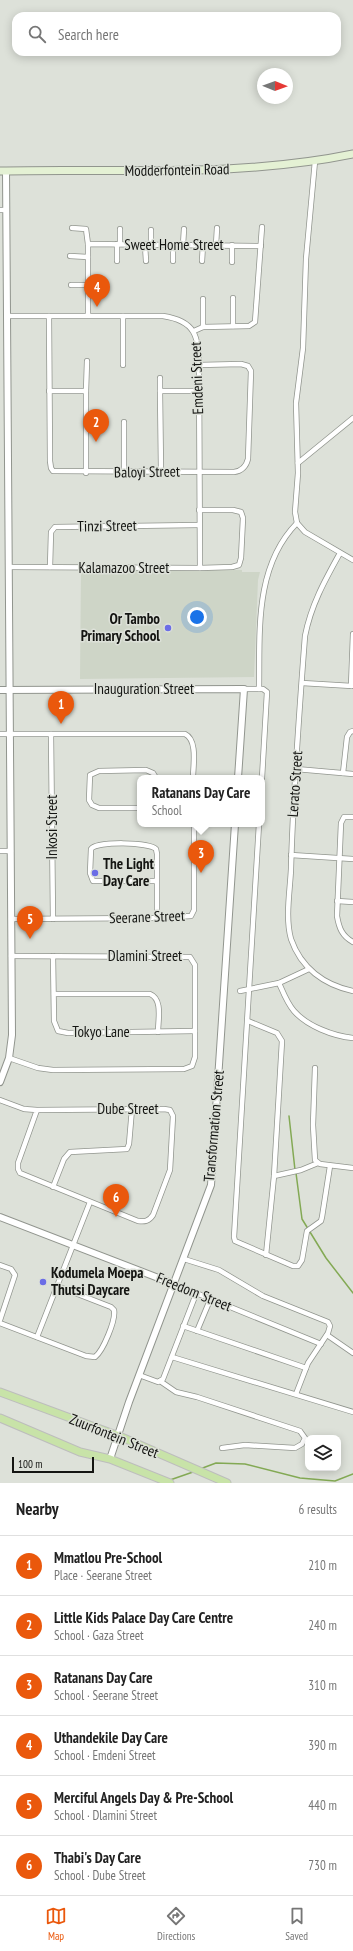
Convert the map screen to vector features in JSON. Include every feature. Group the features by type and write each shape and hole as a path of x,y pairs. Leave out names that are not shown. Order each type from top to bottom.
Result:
{"main road":[{"name":"Modderfontein Road","path":"3,171 190,170 257,167 315,161 353,154"},
{"name":"Zuurfontein Street","path":"0,1392 118,1436 227,1483"},
{"name":"Zuurfontein Street","path":"0,1418 80,1452 110,1459 170,1483"}],"street":[{"path":"315,161 306,252 304,333 296,403 298,463 295,512 298,523 305,532 353,560"},
{"path":"0,1082 9,1058 12,1035 7,316 3,171"},
{"path":"194,331 203,327 249,326 255,322 262,227"},
{"path":"72,228 86,229 88,244 88,315"},
{"path":"216,245 217,228"},
{"path":"183,245 184,229"},
{"path":"117,261 120,230"},
{"path":"152,230 152,245"},
{"name":"Sweet Home Street","path":"88,244 261,246"},
{"path":"145,245 146,261"},
{"path":"173,245 173,261"},
{"path":"202,261 203,245"},
{"path":"232,245 232,262"},
{"path":"70,256 88,256"},
{"path":"71,285 88,285"},
{"path":"233,298 233,326"},
{"path":"203,299 203,327"},
{"name":"Emdeni Street","path":"7,316 88,315 172,317 188,325 194,331 197,338 199,365 200,568"},
{"name":"Baloyi Street","path":"49,316 51,468 56,472 234,472 242,470 246,465 252,374 248,366 241,364 199,365"},
{"path":"123,316 123,365"},
{"path":"86,473 87,361"},
{"path":"160,378 160,472"},
{"path":"0,385 7,385"},
{"path":"49,391 86,391"},
{"path":"160,391 199,391"},
{"path":"298,463 353,418"},
{"path":"124,422 124,472"},
{"name":"Kalamazoo Street","path":"9,567 200,568 232,567 239,565 242,558 243,518 241,512 233,510 199,510"},
{"path":"258,689 260,621 267,576 274,556 281,543 298,523"},
{"name":"Tinzi Street","path":"50,567 51,532 55,528 199,525"},
{"name":"Lerato Street","path":"340,553 318,593 309,616 305,636 291,855 290,933 299,955 309,970 330,984 353,991"},
{"path":"302,683 352,686 353,634"},
{"path":"238,775 244,689"},
{"name":"Inauguration Street","path":"0,690 264,689 267,694 262,775"},
{"path":"343,773 347,737 350,732 353,731"},
{"path":"0,734 185,734 190,737 192,744 193,775"},
{"name":"Inkosi Street","path":"51,734 53,919"},
{"path":"296,769 353,774"},
{"path":"137,808 99,808 90,804 89,777 94,772 149,770 153,772 154,775"},
{"path":"353,816 344,817 341,823 337,901 337,916 340,929 343,935 353,942"},
{"name":"Seerane Street","path":"11,919 188,917 193,914 194,827"},
{"name":"Transformation Street","path":"110,1459 139,1375 184,1259 212,1177 235,827"},
{"path":"259,827 234,1239 237,1242 293,1266 299,1265 307,1231 321,1221 330,1166"},
{"path":"156,881 94,881 90,873 91,849 94,846 101,844 152,846 157,851 157,918"},
{"path":"0,851 11,851"},
{"path":"291,855 353,859"},
{"path":"337,901 353,902"},
{"name":"Dlamini Street","path":"9,1058 38,1068 62,1071 184,1069 192,1066 195,1057 195,965 190,957 12,956"},
{"name":"Tokyo Lane","path":"53,956 54,1025 61,1032 195,1031"},
{"path":"240,992 279,983 309,970"},
{"path":"279,983 288,1003 297,1014 311,1024 332,1033 353,1038"},
{"path":"54,994 150,994 156,997 158,1002 158,1032"},
{"path":"248,1021 277,1033 282,1040 274,1176 266,1255"},
{"path":"315,1068 314,1153 315,1160 318,1163"},
{"name":"Dube Street","path":"0,1100 24,1109 38,1110 170,1110 173,1114 170,1170 153,1215 149,1220 145,1222 138,1221 90,1202"},
{"path":"52,1187 64,1159 70,1152 127,1149 129,1144 132,1109"},
{"path":"37,1337 90,1202 26,1176 19,1171 18,1163 38,1110"},
{"path":"274,1176 300,1170 318,1163 330,1166 353,1168"},
{"name":"Freedom Street","path":"0,1216 174,1284 210,1300 264,1320 321,1344"},
{"path":"184,1259 219,1270 263,1296 326,1320 330,1326 327,1335 306,1368 296,1394"},
{"path":"0,1265 11,1269 16,1275 0,1320"},
{"path":"0,1323 86,1356 95,1357 100,1352 115,1313 111,1307 57,1286"},
{"path":"160,1381 163,1378 172,1357 196,1294"},
{"path":"197,1330 210,1300"},
{"path":"183,1326 306,1368"},
{"path":"327,1335 353,1353"},
{"path":"172,1357 353,1412"},
{"path":"139,1375 160,1381 176,1392 197,1397 300,1431 305,1438 302,1444 295,1448 245,1445 222,1448"}],"shaded area":[{"name":"Or Tambo Primary School","path":"242,570 242,572 260,572 258,580 254,677 80,679 81,571"}],"waterway":[{"path":"289,1116 295,1170"},
{"path":"296,1173 302,1219 326,1258 353,1293"},
{"path":"200,1469 216,1463 245,1464 300,1478 335,1481 353,1474"},
{"path":"170,1480 193,1472"}],"place":[{"name":"Uthandekile Day Care","path":"97,307"},
{"name":"Little Kids Palace Day Care Centre","path":"96,442"},
{"name":"Or Tambo Primary School","path":"168,628"},
{"name":"Mmatlou Pre-School","path":"61,724"},
{"name":"The Light Day Care","path":"95,873"},
{"name":"Ratanans Day Care","path":"201,873"},
{"name":"Merciful Angels Day & Pre-School","path":"30,939"},
{"name":"Thabi's Day Care","path":"116,1217"},
{"name":"Kodumela Moepa Thutsi Daycare","path":"43,1282"}]}
